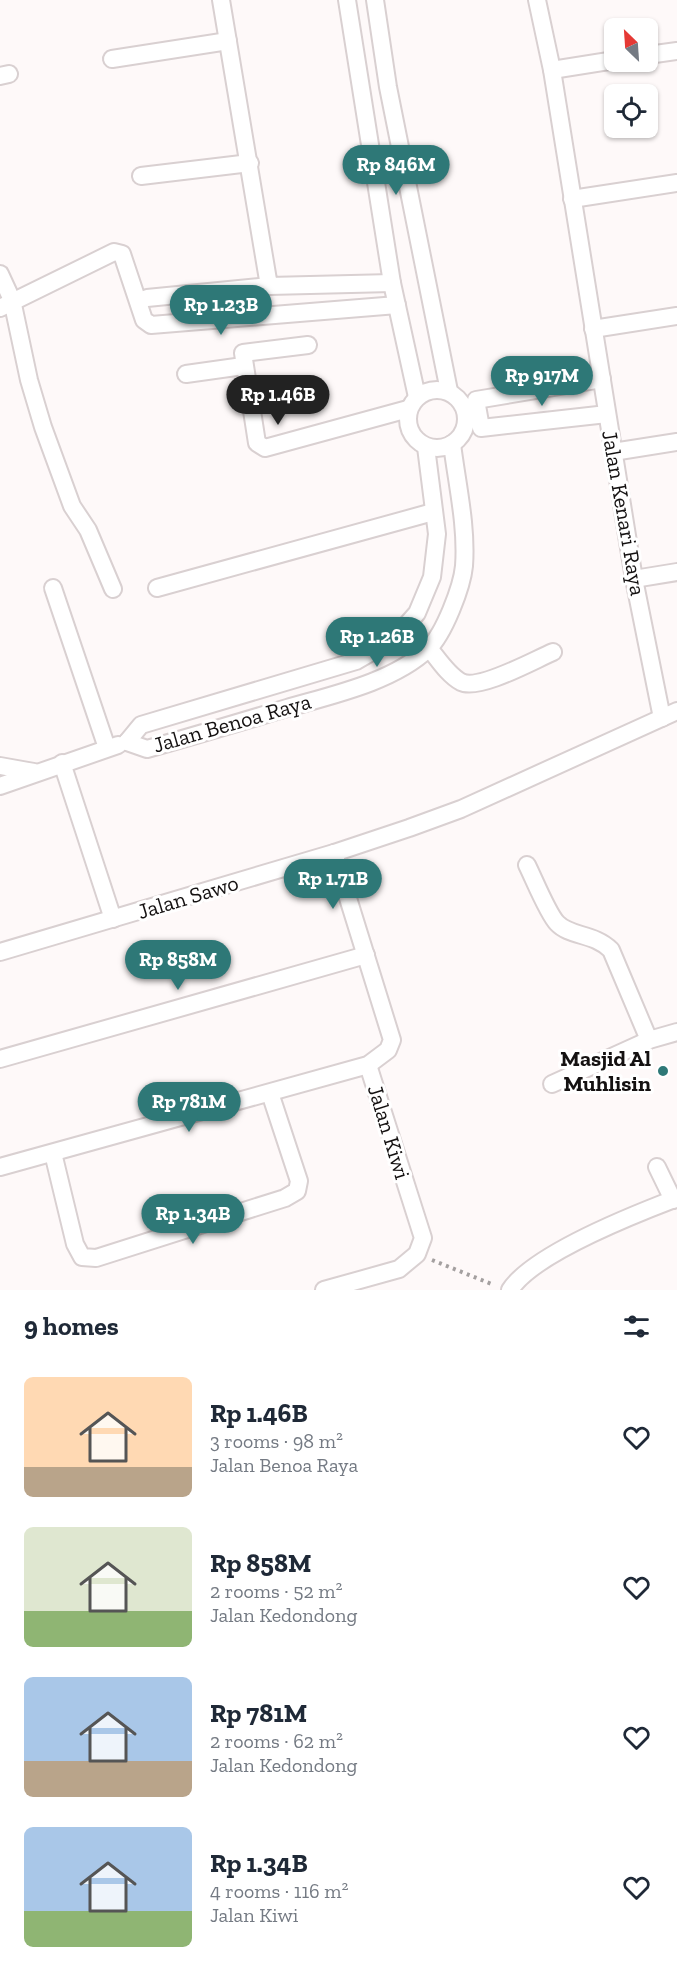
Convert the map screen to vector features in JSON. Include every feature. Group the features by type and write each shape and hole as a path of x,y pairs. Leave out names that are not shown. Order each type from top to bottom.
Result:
{"street":[{"path":"221,0 270,286"},
{"path":"308,345 246,351 242,356 260,447 265,448 412,403 432,389 449,391 459,398 467,419 464,431 452,444 440,448 426,447 414,438 407,425 412,403 347,0"},
{"path":"375,0 388,87 449,391"},
{"name":"Jalan Kenari Raya","path":"409,828 461,808 670,714 634,579 552,70 537,0"},
{"path":"111,59 228,41"},
{"path":"658,54 677,51"},
{"path":"552,70 604,62"},
{"path":"361,89 388,87"},
{"path":"141,176 250,163"},
{"path":"572,200 677,183"},
{"path":"6,304 114,252 122,254 144,320 151,325 397,305"},
{"path":"0,274 6,304 43,427 72,506 88,530 113,589"},
{"path":"147,298 270,286 392,283"},
{"path":"593,329 677,316"},
{"path":"186,374 243,366"},
{"path":"602,379 476,400 481,428 607,414"},
{"path":"613,452 677,442"},
{"name":"Jalan Benoa Raya","path":"426,447 437,534 432,577 417,613 394,639 356,661 141,725 127,742 147,749 361,686 405,664 429,648 439,634 458,591 464,568 465,540 452,444"},
{"path":"157,588 433,512"},
{"path":"634,579 677,572"},
{"path":"53,588 107,748"},
{"path":"429,648 446,669 462,683 479,684 554,652"},
{"path":"0,786 127,742"},
{"path":"62,763 112,919"},
{"path":"0,766 35,772"},
{"name":"Jalan Sawo","path":"0,952 334,854 409,828"},
{"name":"Jalan Kiwi","path":"334,854 392,1040 388,1050 368,1065 423,1238 417,1254"},
{"path":"527,865 557,924 601,940 611,950 649,1040"},
{"path":"0,1059 366,956"},
{"path":"552,1084 649,1040 677,1032"},
{"path":"0,1167 368,1065"},
{"path":"53,1153 75,1244 82,1257 96,1258 285,1198 297,1191 299,1181 270,1093"},
{"path":"503,1288 529,1269 569,1247 675,1199 657,1167"},
{"path":"324,1290 399,1269 417,1254"}],"path":[{"path":"417,1254 503,1288"}],"place":[{"name":"Masjid Al Muhlisin","path":"663,1071"}]}
